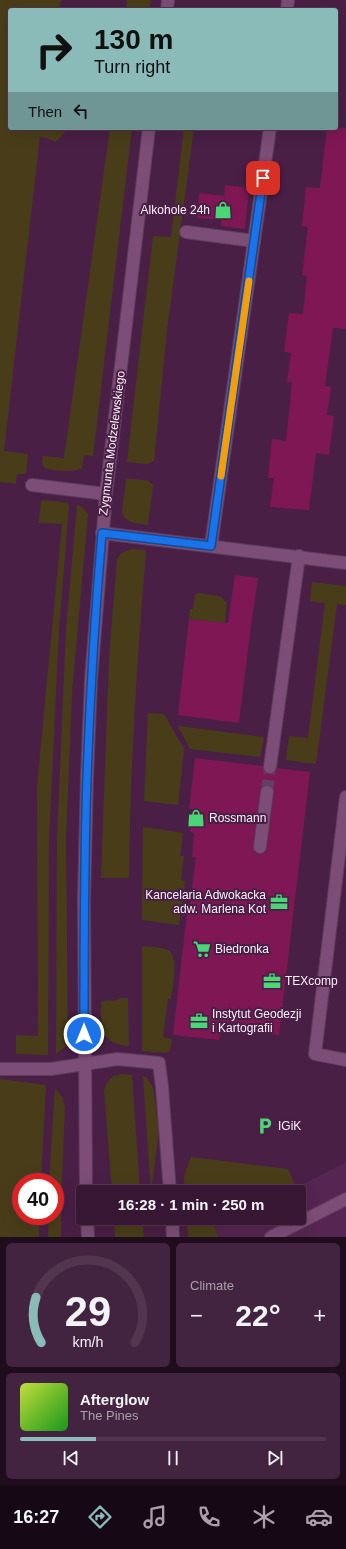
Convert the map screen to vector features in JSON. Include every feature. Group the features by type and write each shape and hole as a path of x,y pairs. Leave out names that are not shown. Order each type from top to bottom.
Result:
{"street":[{"name":"Zygmunta Modzelewskiego","path":"86,1185 84,899 91,680 106,494 149,130"},
{"path":"211,546 270,130"},
{"path":"186,232 254,241"},
{"path":"32,486 106,494"},
{"path":"102,533 299,556 346,563"},
{"path":"270,767 299,556"},
{"path":"260,847 267,792"},
{"path":"346,797 315,1054 346,1060"},
{"path":"0,1069 51,1069 118,1059 159,1063 169,1185"},
{"path":"271,1237 346,1199"},
{"path":"87,1225 88,1237"},
{"path":"172,1225 173,1237"}],"shaded area":[{"path":"0,0 61,0 59,8 8,8 8,130 66,130 56,142 40,136 4,451 28,454 26,474 17,474 16,484 0,482"},
{"path":"127,0 151,0 149,8 126,8"},
{"path":"110,130 132,130 93,456 84,455 82,468 78,470 54,470 45,468 42,464 43,456 64,458"},
{"path":"184,130 194,130 167,330 154,461 147,464 127,462 153,236 171,237"},
{"path":"126,479 147,480 153,485 148,525 129,521 122,512"},
{"path":"44,500 68,503 69,506 59,628 49,839 48,1055 16,1054 16,1035 38,1036 37,786 62,524 39,523 41,501"},
{"path":"77,505 82,507 88,514 72,693 66,838 68,1040 66,1046 56,1054 57,839 66,629"},
{"path":"133,549 146,550 134,714 129,878 101,878 109,658 117,560 121,553"},
{"path":"312,582 346,586 346,605 337,604 316,764 286,760 289,736 308,738 325,603 310,601"},
{"path":"198,593 220,596 227,603 225,623 189,619 190,609 193,609 195,595"},
{"path":"148,713 164,714 184,749 178,805 144,801"},
{"path":"178,726 264,737 260,757 190,749"},
{"path":"143,827 183,833 180,856 184,856 181,880 185,881 179,925 142,920"},
{"path":"142,946 165,949 170,952 173,957 174,979 171,999 168,999 163,1037 172,1039 170,1051 166,1053 142,1051"},
{"path":"121,998 128,998 129,1046 112,1042 107,1038 102,1027 101,1003"},
{"path":"120,1074 132,1075 140,1185 111,1185 104,1090 106,1084 114,1076"},
{"path":"143,1076 147,1078 153,1088 158,1125 158,1138 152,1185 151,1185"},
{"path":"0,1079 46,1085 41,1173 12,1173 12,1225 40,1225 39,1237 0,1237"},
{"path":"55,1088 62,1097 65,1107 62,1173 50,1173"},
{"path":"191,1157 288,1169 294,1183 290,1185 185,1185 184,1176"},
{"path":"346,1162 346,1237 219,1237 214,1225 306,1225 306,1185 301,1185"},
{"path":"49,1225 61,1225 61,1237 48,1237"},
{"path":"114,1225 143,1225 144,1237 115,1237"},
{"path":"187,1225 214,1225 219,1237 188,1237"}],"building":[{"path":"346,128 346,329 333,328 325,386 331,387 327,415 334,416 329,455 316,453 309,510 270,507 274,478 268,478 272,439 286,441 292,382 287,382 291,353 284,352 289,313 303,314 307,276 302,275 308,227 302,226 306,187 320,188 327,130"},
{"path":"225,185 249,188 245,229 221,226 221,220 197,218 199,193 224,196"},
{"path":"235,575 258,578 239,723 178,715 189,619 228,623"},
{"path":"195,758 263,766 265,773 269,774 276,772 277,768 310,772 279,1035 220,1029 219,1040 173,1035 188,904 190,904 196,857 192,857 194,833 190,832 193,809 189,809","holes":["264,785 271,786 274,793 267,848 266,852 259,854 255,853 253,846 260,791"]}],"tunnel":[{"path":"267,792 270,767"}],"slow traffic":[{"path":"221,476 249,281"}],"place":[{"name":"Alkohole 24h","path":"223,210"},
{"name":"Rossmann","path":"196,818"},
{"name":"Kancelaria Adwokacka adw. Marlena Kot","path":"279,902"},
{"name":"Biedronka","path":"202,949"},
{"name":"TEXcomp","path":"272,981"},
{"name":"Instytut Geodezji i Kartografii","path":"199,1021"},
{"name":"IGiK","path":"265,1126"}],"route":[{"path":"84,1034 84,899 87,776 91,680 102,533 211,546 263,178"}]}
